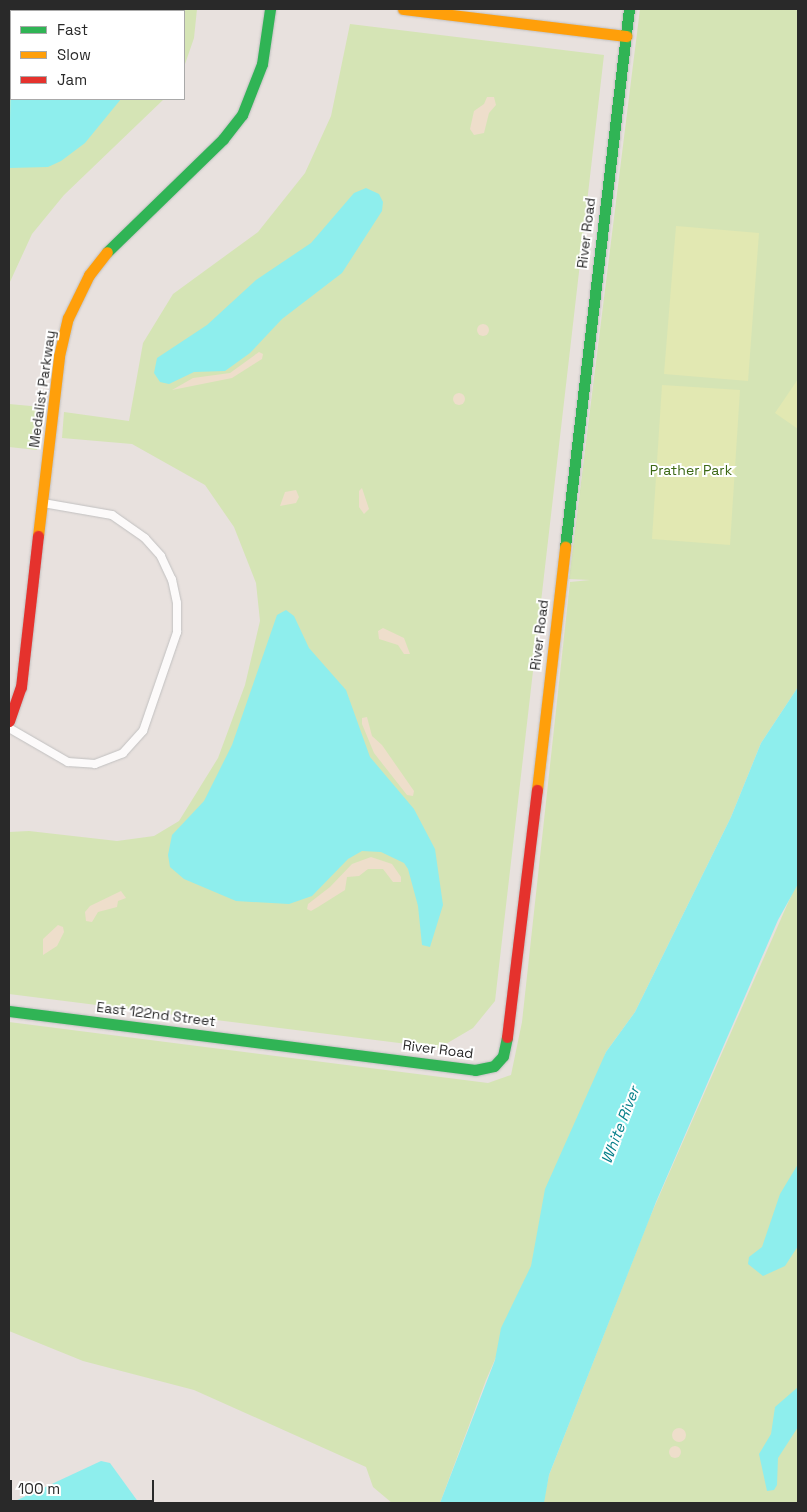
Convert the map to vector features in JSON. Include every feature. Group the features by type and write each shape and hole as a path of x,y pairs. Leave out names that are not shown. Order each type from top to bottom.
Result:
{"street":[{"name":"Medalist Parkway","path":"9,721 21,687 61,346 78,296 104,255 223,139 242,115 262,64 270,9"},
{"path":"403,9 626,36"},
{"name":"River Road","path":"299,1046 480,1070 497,1064 505,1051 629,9"},
{"path":"9,728 68,762 95,764 123,753 135,743 146,725 177,632 177,603 172,580 161,556 145,538 112,515 43,503"},
{"name":"East 122nd Street","path":"9,1010 299,1046"}],"green space":[{"path":"9,9 197,9 194,38 185,64 185,10 10,10 10,100 163,100 64,195 32,234 9,284"},
{"name":"Prather Park","path":"640,9 798,9 798,687 761,743 731,817 635,1012 606,1052 527,1286 486,1380 440,1503 392,1503 373,1487 366,1467 194,1390 83,1361 9,1331 9,1022 488,1083 511,1075 522,1022 570,582 590,580 569,579"},
{"path":"350,24 604,55 495,1001 473,1028 439,1048 9,994 9,832 29,831 117,841 154,836 179,821 218,758 245,685 260,621 256,583 234,527 205,485 132,444 62,438 64,412 129,421 143,343 173,294 258,232 305,173 331,116"},
{"path":"676,226 759,233 748,381 664,374"},
{"path":"798,379 798,429 775,413"},
{"name":"Prather Park","path":"662,385 740,390 730,545 652,539"},
{"path":"9,404 42,407 37,450 9,447"},
{"path":"798,880 798,1503 543,1503 549,1475 649,1219"}],"sand":[{"path":"487,97 494,97 496,105 489,113 484,133 474,135 470,129 474,111 484,104"},
{"path":"483,324 489,330 483,336 477,330"},
{"path":"259,352 263,354 262,359 232,378 172,390 193,378 230,373"},
{"path":"459,393 465,399 459,405 453,399"},
{"path":"362,488 369,509 364,514 359,507 359,491"},
{"path":"296,490 299,497 296,503 280,506 285,492"},
{"path":"383,628 404,638 410,654 404,654 398,645 379,639 378,631"},
{"path":"367,717 372,736 382,745 414,791 413,796 407,795 374,753 362,724 362,718"},
{"path":"371,857 392,864 401,877 401,882 393,882 383,869 368,869 359,876 347,877 345,890 311,911 307,909 308,904 330,887 352,864"},
{"path":"121,891 126,898 118,901 117,907 98,912 92,922 86,921 85,912 90,906"},
{"path":"58,925 63,927 64,932 57,946 43,955 43,939"},
{"path":"679,1428 684,1430 686,1435 684,1440 679,1442 674,1440 672,1435 674,1430"},
{"path":"673,1446 677,1446 681,1452 677,1458 673,1458 669,1454 669,1450"}],"water":[{"path":"10,100 120,100 85,143 61,161 48,167 9,168"},
{"path":"366,188 379,194 383,202 382,211 342,273 282,319 250,353 225,371 194,372 169,384 160,382 154,373 157,358 207,325 256,280 311,243 354,193"},
{"path":"286,610 294,616 309,648 346,690 370,757 414,809 435,849 443,905 430,947 422,945 418,906 408,869 404,863 381,852 362,851 348,859 312,896 289,904 236,901 184,879 170,867 168,855 172,835 204,801 232,745 277,615"},
{"name":"White River","path":"798,687 798,884 778,920 656,1202 549,1475 544,1503 440,1503 495,1360 501,1328 531,1266 545,1189 606,1052 635,1012 731,817 761,743"},
{"path":"798,1164 798,1246 785,1266 763,1276 748,1264 749,1257 762,1247 780,1194"},
{"path":"798,1387 798,1427 778,1458 777,1485 774,1490 767,1491 759,1454 771,1434 775,1407"},
{"path":"101,1461 110,1463 139,1503 11,1503"}],"traffic: fast":[{"path":"107,252 223,139 242,115 262,64 270,9"},
{"path":"565,547 629,9"},
{"path":"9,1011 475,1070 494,1066 503,1056 507,1037"}],"traffic: slow":[{"path":"403,9 626,36"},
{"path":"38,536 59,356 68,318 89,275 107,252"},
{"path":"537,790 565,547"}],"traffic: jam":[{"path":"9,721 21,687 38,536"},
{"path":"507,1037 537,790"}]}
